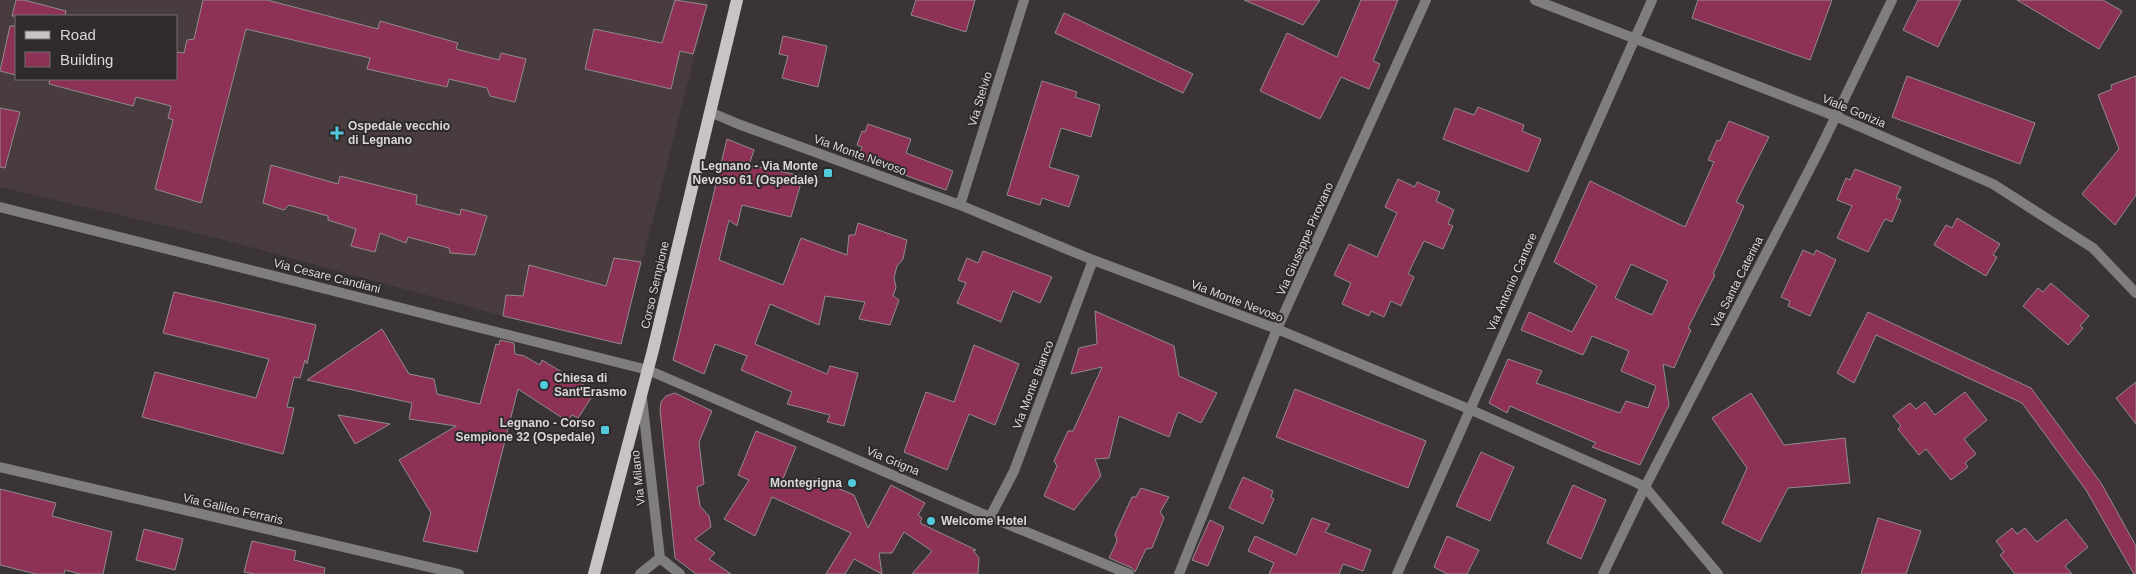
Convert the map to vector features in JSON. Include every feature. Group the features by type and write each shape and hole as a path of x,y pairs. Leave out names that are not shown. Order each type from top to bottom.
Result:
{"main road":[{"name":"Corso Sempione","path":"594,574 648,370 737,0"}],"street":[{"name":"Via Stelvio","path":"960,205 1024,0"},
{"name":"Via Giuseppe Pirovano","path":"1179,574 1277,329 1426,0"},
{"name":"Viale Gorizia","path":"1535,0 1835,116 1993,184 2093,248 2136,293"},
{"name":"Via Antonio Cantore","path":"1397,574 1652,0"},
{"name":"Via Santa Caterina","path":"1603,574 1819,151 1892,0"},
{"name":"Via Monte Nevoso","path":"710,112 960,205 1093,260 1277,329 1469,409 1646,487 1718,574"},
{"name":"Via Cesare Candiani","path":"0,207 648,370"},
{"name":"Via Monte Bianco","path":"990,517 1014,471 1093,260"},
{"name":"Via Grigna","path":"648,370 990,517 1129,574"},
{"name":"Via Milano","path":"642,394 660,558"},
{"name":"Via Galileo Ferraris","path":"0,467 460,574"},
{"path":"640,574 660,558 680,574"}],"shaded area":[{"name":"Ospedale vecchio di Legnano","path":"0,0 709,0 621,344 503,316 217,238 0,187"}],"building":[{"path":"16,0 24,0 66,11 65,15 12,16"},
{"path":"203,0 267,0 378,29 380,21 458,43 456,49 499,60 501,53 526,59 515,102 490,96 487,88 449,79 447,87 367,69 370,58 246,29 201,203 155,189 173,120 168,118 171,106 136,97 133,106 49,84 50,80 178,80 178,52 184,53 187,40 194,39"},
{"path":"675,0 707,5 693,54 680,51 671,89 585,69 594,29 662,43"},
{"path":"916,0 975,0 966,32 911,15"},
{"path":"1244,0 1320,0 1303,25"},
{"path":"1361,0 1398,0 1373,61 1380,64 1369,89 1341,77 1320,119 1260,91 1287,33 1337,57"},
{"path":"1698,0 1832,0 1810,60 1692,18"},
{"path":"1918,0 1961,0 1938,47 1903,30"},
{"path":"2017,0 2103,0 2122,11 2099,49"},
{"path":"1064,13 1193,74 1183,93 1055,33"},
{"path":"10,26 15,26 15,75 0,71"},
{"path":"783,36 827,46 818,87 782,78 788,56 779,54"},
{"path":"1907,76 2035,123 2020,164 1892,117"},
{"path":"2136,76 2136,195 2115,225 2082,194 2119,149 2098,95 2112,89 2111,85"},
{"path":"1042,81 1077,92 1075,97 1100,105 1091,137 1061,128 1049,167 1079,176 1069,207 1042,198 1040,205 1007,195"},
{"path":"1478,107 1524,125 1522,131 1541,139 1528,172 1443,139 1455,108 1474,115"},
{"path":"0,108 20,112 5,168 0,167"},
{"path":"1729,121 1769,137 1736,202 1744,206 1713,274 1715,275 1688,328 1691,330 1674,368 1663,364 1669,405 1640,465 1592,447 1596,443 1510,406 1507,413 1489,403 1508,359 1542,371 1536,383 1620,413 1626,401 1648,408 1656,386 1621,371 1629,351 1592,336 1583,355 1521,330 1529,312 1572,332 1597,286 1554,262 1590,181 1685,227 1714,162 1708,160 1717,140 1720,141","holes":["1631,264 1668,281 1652,315 1615,298"]},
{"path":"868,124 911,139 906,153 953,171 946,190 858,158 862,147 857,145 862,131 865,132"},
{"path":"727,139 754,150 749,165 803,176 791,217 742,205 737,226 729,220 719,260 783,285 801,238 847,255 849,235 855,235 858,223 907,240 903,259 897,266 894,278 896,287 893,296 899,300 890,325 859,319 865,302 825,296 819,325 770,304 755,344 827,374 830,366 858,373 844,426 827,422 830,415 787,404 792,392 741,370 747,356 715,344 704,374 673,360"},
{"path":"271,165 338,184 340,176 417,195 416,204 460,215 461,209 487,216 475,255 450,253 449,248 408,237 406,243 380,233 375,252 351,246 356,229 328,220 328,216 289,205 284,210 263,203"},
{"path":"1855,169 1901,187 1896,198 1901,200 1892,222 1885,219 1868,252 1837,238 1852,206 1837,200 1846,178 1850,180"},
{"path":"1398,179 1415,187 1417,182 1440,192 1436,201 1454,210 1448,224 1453,226 1443,249 1424,241 1408,274 1414,277 1401,306 1391,301 1384,317 1371,311 1369,316 1342,304 1351,283 1334,275 1349,244 1377,257 1397,213 1385,207"},
{"path":"1957,218 2000,244 1993,255 1997,257 1986,276 1934,245 1946,225 1952,228"},
{"path":"1803,250 1814,255 1816,250 1836,260 1810,316 1788,306 1790,301 1781,297"},
{"path":"983,251 1052,277 1040,303 1013,291 1001,322 957,303 966,283 958,280 967,258 978,263"},
{"path":"614,258 641,262 621,344 503,316 506,295 523,296 529,265 606,286"},
{"path":"2051,283 2089,316 2080,326 2083,328 2068,345 2023,306 2038,288 2043,292"},
{"path":"174,292 316,325 307,364 305,360 300,378 294,377 287,407 294,408 283,454 142,417 155,372 256,398 269,359 163,333"},
{"path":"1095,311 1174,346 1179,376 1217,393 1201,423 1178,412 1169,437 1119,416 1109,458 1095,459 1101,476 1074,510 1044,496 1057,466 1054,461 1068,431 1073,431 1102,367 1071,374 1079,348 1097,344"},
{"path":"1868,312 2031,388 2101,483 2136,546 2136,574 2134,574 2086,490 2022,403 1876,335 1854,383 1837,373"},
{"path":"382,329 409,374 434,379 437,394 480,404 496,344 499,345 500,340 514,343 515,354 524,356 540,365 542,360 595,392 578,418 572,415 567,421 518,389 477,552 423,541 431,513 399,460 456,426 409,419 412,403 307,380"},
{"path":"974,345 1019,364 995,425 969,414 947,470 904,452 926,392 954,402"},
{"path":"2136,382 2136,424 2116,398"},
{"path":"1295,389 1426,441 1408,488 1276,437"},
{"path":"1965,392 1987,420 1964,439 1976,454 1965,463 1968,467 1951,480 1926,449 1919,455 1898,429 1901,426 1893,416 1910,403 1916,409 1925,402 1935,415"},
{"path":"675,393 712,411 699,442 704,484 697,487 700,506 709,516 711,527 695,539 715,553 709,559 731,574 696,574 675,558 660,410 661,402 666,396"},
{"path":"1751,393 1784,445 1845,438 1850,483 1788,488 1760,542 1722,523 1747,468 1712,418"},
{"path":"338,415 390,424 355,444"},
{"path":"756,431 796,447 780,486 814,478 854,495 868,528 891,485 925,503 918,515 922,518 920,523 976,550 973,550 979,558 978,574 912,574 932,551 904,532 892,553 879,553 882,574 854,559 845,574 826,574 851,533 772,497 755,536 724,519 749,480 738,475"},
{"path":"1481,452 1514,467 1490,521 1456,506"},
{"path":"1243,477 1273,491 1271,497 1274,499 1263,524 1229,508"},
{"path":"1573,485 1606,500 1581,559 1547,543"},
{"path":"1141,488 1169,497 1160,512 1164,518 1152,548 1146,549 1135,572 1132,568 1109,558 1117,541 1115,534 1132,497 1136,497"},
{"path":"0,489 56,503 52,516 112,532 103,574 80,574 65,570 64,574 36,574 0,565"},
{"path":"1312,518 1330,524 1325,532 1371,550 1363,571 1343,564 1339,574 1269,574 1274,563 1248,551 1255,536 1296,555"},
{"path":"1878,518 1921,531 1906,574 1861,574"},
{"path":"2066,519 2088,547 2065,566 2072,574 2015,574 2000,555 2004,552 1996,541 2012,528 2017,534 2025,528 2037,542"},
{"path":"1210,520 1224,527 1208,566 1192,560"},
{"path":"144,529 183,539 175,570 136,560"},
{"path":"1447,536 1479,550 1467,574 1447,574 1434,567"},
{"path":"252,541 296,551 294,560 325,568 324,574 254,574 244,572"}],"place":[{"name":"Ospedale vecchio di Legnano","path":"337,133"},
{"name":"Legnano - Via Monte Nevoso 61 (Ospedale)","path":"828,173"},
{"name":"Chiesa di Sant'Erasmo","path":"544,385"},
{"name":"Legnano - Corso Sempione 32 (Ospedale)","path":"605,430"},
{"name":"Montegrigna","path":"852,483"},
{"name":"Welcome Hotel","path":"931,521"}]}
